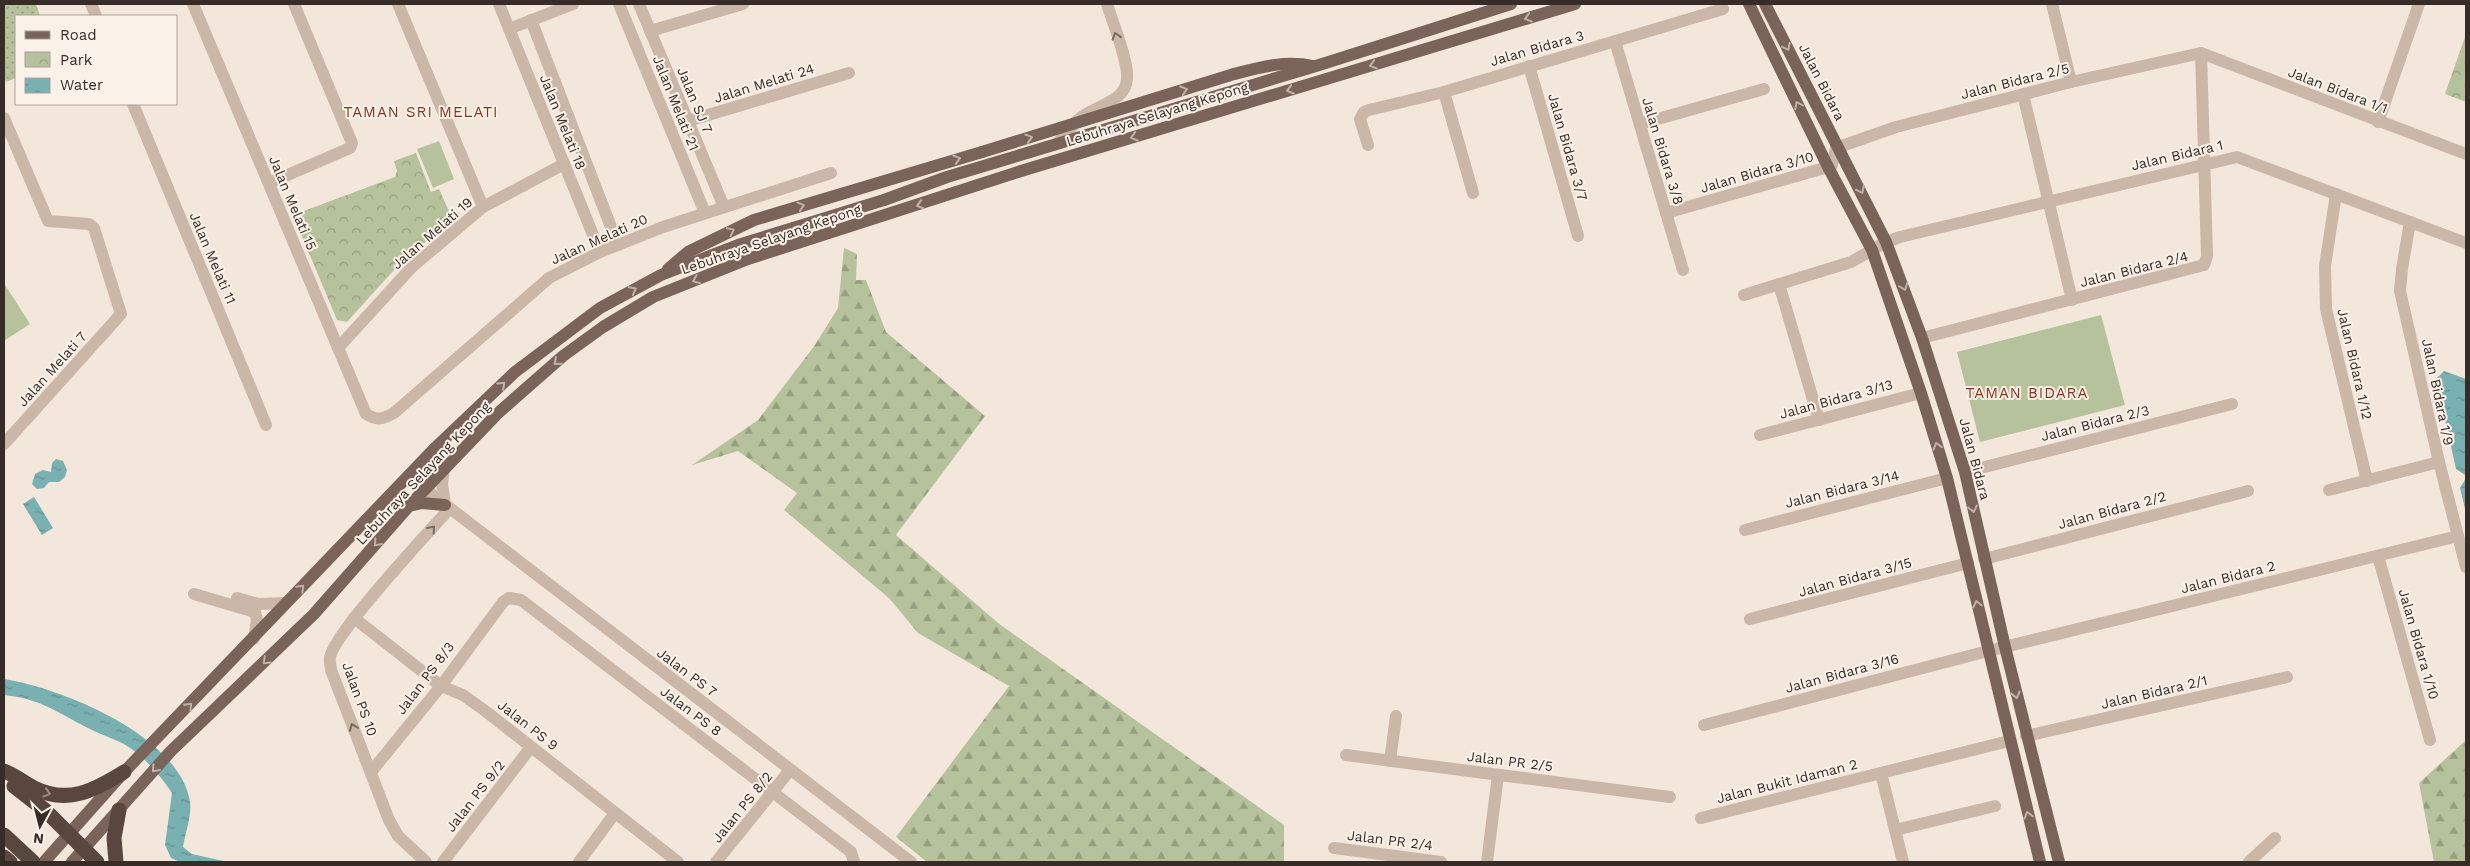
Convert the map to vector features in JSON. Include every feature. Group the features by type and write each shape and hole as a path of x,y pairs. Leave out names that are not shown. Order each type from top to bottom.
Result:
{"highway":[{"path":"4,771 42,791 69,796 98,788 124,772"},
{"path":"4,779 46,811 77,857 98,862"},
{"path":"116,862 114,838 119,810"},
{"path":"4,835 33,862"},
{"path":"4,857 10,862"}],"main road":[{"name":"Lebuhraya Selayang Kepong","path":"44,862 124,772 254,639 286,603 423,461 516,372 600,308 661,275 738,245 884,200 946,176 1316,66 1510,4"},
{"name":"Lebuhraya Selayang Kepong","path":"77,857 171,751 294,635 409,506 497,414 563,356 603,327 653,297 748,259 1031,168 1575,4"},
{"path":"1749,4 1828,167 1872,250 1921,393 1947,478 2009,741 2040,862"},
{"name":"Jalan Bidara","path":"1765,4 1886,242 1922,338 1965,472 2026,736 2059,862"},
{"path":"661,275 688,252 754,220 1234,74 1267,65 1300,63 1316,66"},
{"path":"423,461 419,477 426,490"},
{"path":"409,506 422,503 447,507"}],"street":[{"name":"Jalan Melati 15","path":"193,4 366,414"},
{"path":"269,183 350,148 352,143 294,4"},
{"path":"398,4 483,207"},
{"name":"Jalan Melati 18","path":"499,4 600,252"},
{"path":"509,29 573,4"},
{"name":"Jalan Melati 21","path":"619,4 705,213"},
{"name":"Jalan SJ 7","path":"639,4 724,207"},
{"path":"650,31 743,4"},
{"path":"1058,143 1079,118 1115,99 1124,89 1128,79 1107,4"},
{"path":"2052,4 2071,82"},
{"path":"2378,122 2419,4"},
{"name":"Jalan Bidara 3","path":"1368,145 1361,116 1370,110 1444,92 1724,9"},
{"path":"531,20 618,245"},
{"name":"Jalan Bidara 3/8","path":"1615,41 1683,270"},
{"name":"Jalan Bidara 2/5","path":"1839,147 1896,127 2071,82 2200,53"},
{"name":"Jalan Bidara 1/1","path":"2200,53 2466,154"},
{"name":"Jalan Bidara 2/4","path":"1922,338 2204,265 2207,256 2200,53"},
{"name":"Jalan Bidara 3/7","path":"1529,66 1578,236"},
{"name":"Jalan Melati 24","path":"688,121 849,73"},
{"path":"1640,124 1764,89"},
{"path":"1444,92 1473,193"},
{"path":"2023,94 2072,300"},
{"name":"Jalan Melati 11","path":"133,105 266,424"},
{"name":"Jalan Melati 7","path":"4,118 48,221 89,224 94,228 122,314 4,444"},
{"path":"1828,167 1832,165 1834,153 1839,147"},
{"name":"Jalan Bidara 1","path":"1744,295 1851,262 1886,242 2237,157 2466,243"},
{"name":"Jalan Melati 19","path":"338,348 412,267 483,207 564,164"},
{"name":"Jalan Bidara 3/10","path":"1666,214 1828,167"},
{"name":"Jalan Melati 20","path":"366,414 373,419 384,419 394,414 549,278 618,245 705,213 831,173"},
{"name":"Jalan Bidara 1/12","path":"2336,194 2325,266 2326,309 2367,481"},
{"name":"Jalan Bidara 1/9","path":"2410,222 2400,291 2438,462 2466,567"},
{"path":"1778,284 1819,420"},
{"name":"Jalan Bidara 3/13","path":"1760,435 1921,393"},
{"name":"Jalan Bidara 2/3","path":"1965,472 2232,404"},
{"path":"2329,490 2438,462"},
{"path":"444,470 442,484 447,507"},
{"name":"Jalan Bidara 3/14","path":"1745,530 1947,478"},
{"name":"Jalan PS 7","path":"426,490 911,862"},
{"name":"Jalan Bidara 2/2","path":"1984,559 2248,491"},
{"name":"Jalan PS 10","path":"426,862 398,836 390,820 332,670 330,658 333,649 354,618 447,507"},
{"name":"Jalan Bidara 2","path":"1988,651 2458,536"},
{"name":"Jalan Bidara 1/10","path":"2378,556 2430,740"},
{"name":"Jalan Bidara 3/15","path":"1750,620 1968,563"},
{"path":"197,590 255,612 257,628 254,639"},
{"path":"216,596 258,604 286,603"},
{"name":"Jalan PS 8","path":"503,602 509,598 521,600 851,852 854,861"},
{"name":"Jalan PS 8/3","path":"370,772 440,686 503,602"},
{"name":"Jalan PS 9","path":"354,618 440,686 463,695 678,862"},
{"name":"Jalan Bidara 3/16","path":"1704,725 1988,651"},
{"name":"Jalan Bidara 2/1","path":"2026,736 2287,678"},
{"path":"1390,761 1396,716"},
{"name":"Jalan Bukit Idaman 2","path":"1701,818 2009,741"},
{"name":"Jalan PS 9/2","path":"443,862 531,747"},
{"name":"Jalan PR 2/5","path":"1346,755 1670,797"},
{"name":"Jalan PS 8/2","path":"716,862 790,770"},
{"path":"1881,773 1902,862"},
{"path":"1487,862 1498,775"},
{"path":"1894,830 1995,806"},
{"path":"579,862 615,813"},
{"path":"2250,862 2275,838"},
{"name":"Jalan PR 2/4","path":"1334,848 1441,862"}],"green space":[{"path":"4,4 36,4 40,15 15,15 15,78 6,82 4,77"},
{"path":"2466,34 2466,102 2445,94"},
{"path":"439,141 454,179 433,188 417,149"},
{"path":"416,153 431,192 439,189 453,220 403,260 347,322 337,320 293,215 395,177 397,171 394,161"},
{"path":"844,248 857,254 856,280 866,280 886,332 985,416 896,535 998,623 1284,825 1284,862 927,862 896,837 1009,686 918,633 889,598 784,510 797,493 738,451 692,465 758,420 815,345 838,308"},
{"path":"4,283 30,324 4,341"},
{"path":"2101,315 2125,405 1980,442 1957,352"},
{"path":"2466,740 2466,862 2434,862 2419,783"}],"water":[{"path":"2444,371 2466,379 2465,475 2456,469 2436,379"},
{"path":"56,459 63,461 67,470 65,477 59,482 49,482 44,488 37,489 32,484 35,474 43,470 51,472 52,463"},
{"path":"2466,478 2466,513 2460,488"},
{"path":"34,497 53,528 42,535 23,504"},
{"path":"4,679 28,684 86,704 142,736 165,756 182,778 190,802 189,819 183,847 192,854 228,862 180,862 171,858 165,845 172,793 152,767 134,750 119,741 30,700 4,695"}],"district":[{"name":"TAMAN SRI MELATI","path":"421,112"},
{"name":"TAMAN BIDARA","path":"2027,393"}]}
